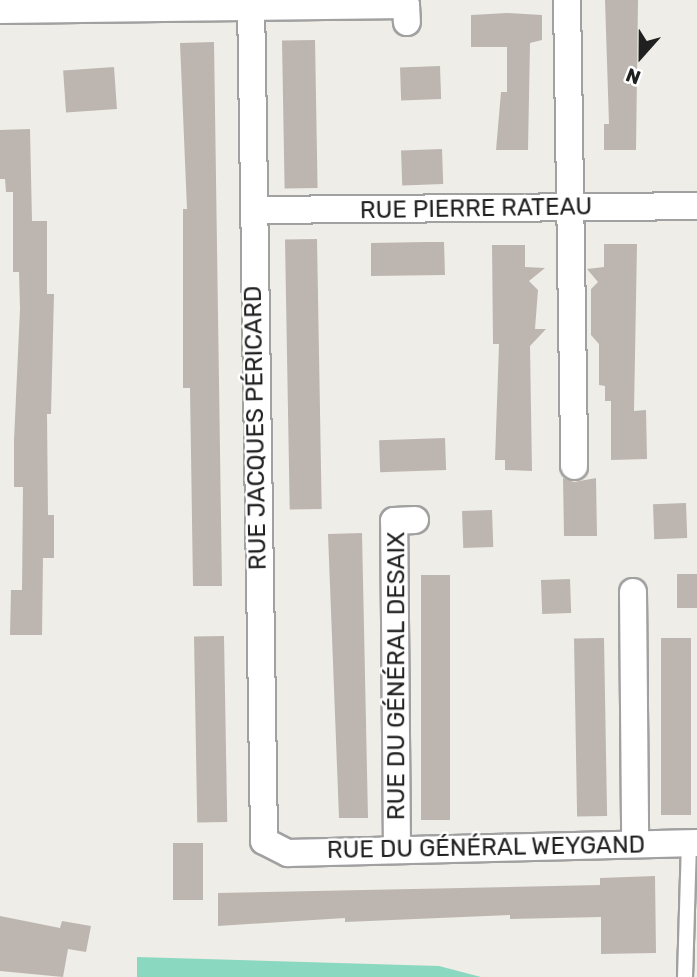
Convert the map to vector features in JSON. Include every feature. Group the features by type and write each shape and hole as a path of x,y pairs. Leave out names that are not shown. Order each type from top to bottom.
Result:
{"street":[{"path":"567,0 574,466"},
{"path":"0,10 106,12 251,4 406,5 407,22"},
{"name":"RUE JACQUES PÉRICARD","path":"251,4 261,829 264,841 276,850"},
{"name":"RUE PIERRE RATEAU","path":"254,210 697,206"},
{"name":"RUE DU GÉNÉRAL DESAIX","path":"397,849 394,521 415,520"},
{"path":"633,592 635,844"},
{"name":"RUE DU GÉNÉRAL WEYGAND","path":"276,850 693,843"}],"lane":[{"path":"685,977 693,843"}],"green space":[{"path":"137,957 439,966 481,977 137,977"}],"building":[{"path":"605,0 638,0 636,150 604,150 604,124 609,124"},
{"path":"471,15 542,15 542,40 530,43 528,150 496,150 501,92 507,92 507,47 471,47"},
{"path":"315,40 318,188 285,189 282,41"},
{"path":"214,42 222,586 193,586 190,388 183,388 183,209 187,209 180,43"},
{"path":"440,66 441,99 401,100 400,67"},
{"path":"114,67 117,109 66,112 63,71"},
{"path":"30,129 32,221 47,221 47,294 54,294 51,414 47,414 48,515 54,515 54,558 43,558 42,635 10,635 11,590 22,590 23,487 14,487 20,309 19,272 13,272 13,192 6,192 5,179 0,179 0,130"},
{"path":"442,149 443,184 402,185 401,150"},
{"path":"317,239 322,509 290,510 285,240"},
{"path":"444,242 445,275 371,276 371,243"},
{"path":"604,244 637,244 634,411 646,410 647,459 611,460 611,401 605,401 605,386 599,385 599,344 591,335 591,289 598,282 587,269 604,267"},
{"path":"492,245 525,245 525,267 545,268 529,281 538,290 535,329 546,329 530,346 532,471 505,470 505,460 495,460 499,344 493,344"},
{"path":"445,438 446,470 380,472 379,440"},
{"path":"563,478 574,482 596,478 597,536 564,536"},
{"path":"686,503 687,538 654,539 653,504"},
{"path":"492,510 493,547 463,548 462,511"},
{"path":"362,533 368,818 339,818 328,534"},
{"path":"677,574 697,574 697,608 677,608"},
{"path":"421,575 450,575 450,820 421,820"},
{"path":"570,579 571,613 542,614 541,580"},
{"path":"224,636 227,822 197,822 194,637"},
{"path":"604,638 607,816 577,816 574,639"},
{"path":"661,638 691,638 691,815 661,815"},
{"path":"173,843 203,843 203,900 173,900"},
{"path":"655,876 656,953 601,954 601,917 510,919 510,915 345,922 345,918 218,926 218,893 600,885 600,878"},
{"path":"0,916 60,928 62,921 91,926 86,952 68,949 63,977 0,971"}]}
